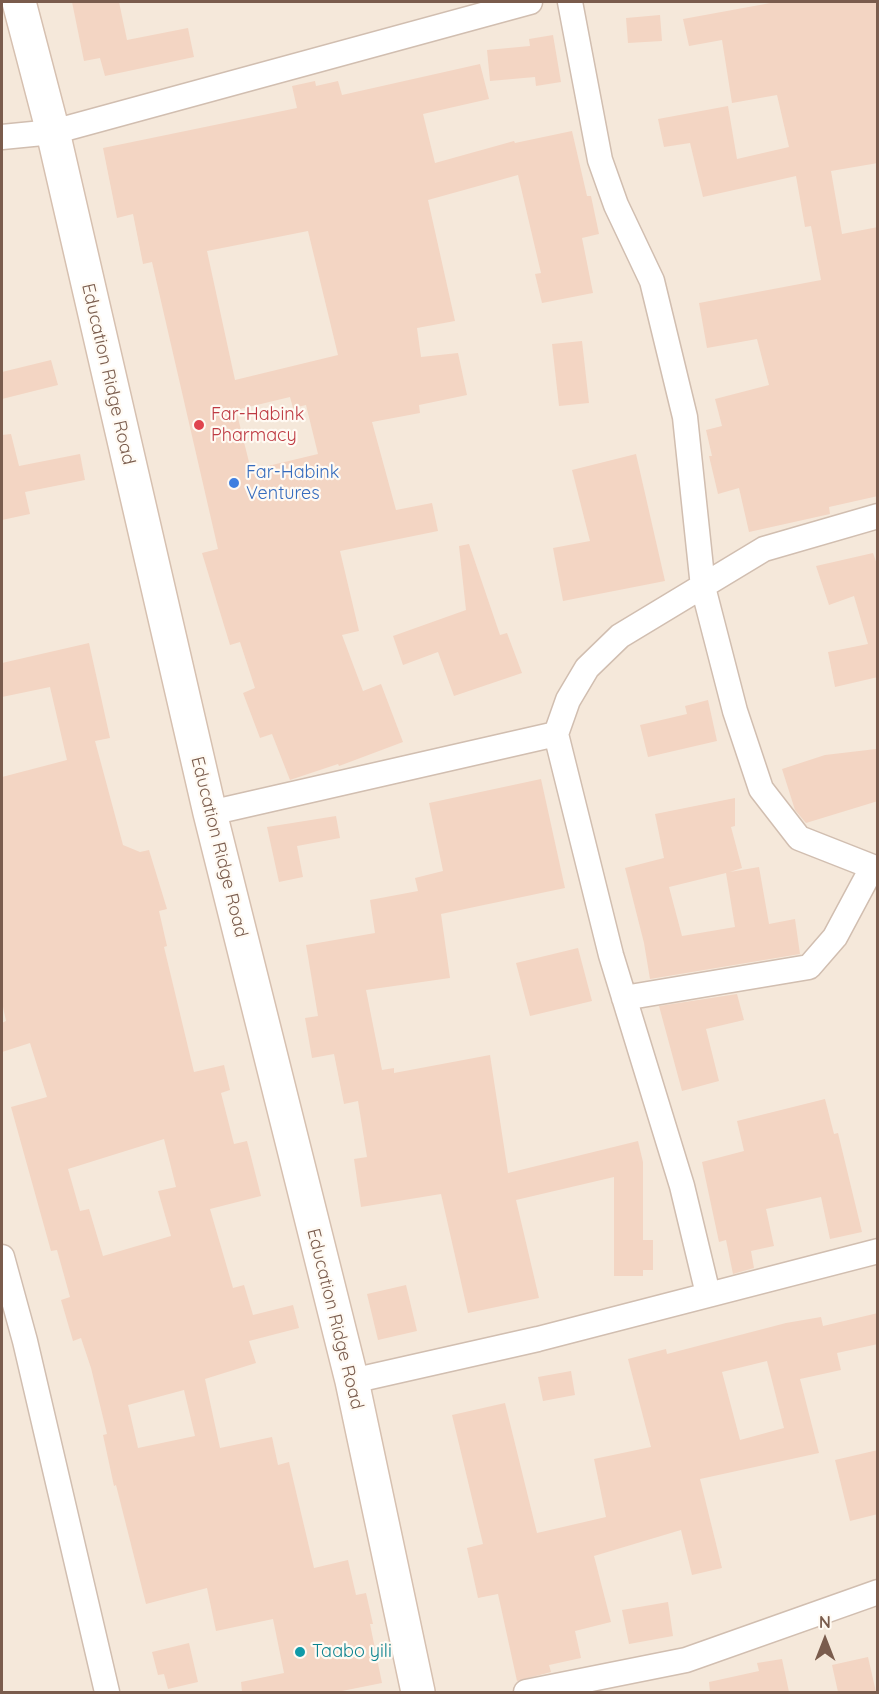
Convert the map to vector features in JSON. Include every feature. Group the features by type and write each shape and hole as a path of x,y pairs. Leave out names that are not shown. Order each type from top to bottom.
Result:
{"main road":[{"name":"Education Ridge Road","path":"19,2 53,132 210,813 352,1381 418,1692"}],"street":[{"path":"2,137 53,132 530,2"},
{"path":"570,2 600,160 616,205 652,281 685,417 703,587 735,711 761,789 799,838 875,869 835,937 809,967 624,998"},
{"path":"708,1294 682,1186 624,998 585,856 556,734 568,700 587,668 620,636 764,549 878,516"},
{"path":"210,813 556,734"},
{"path":"352,1381 538,1339 878,1251"},
{"path":"2,1257 25,1341 107,1692"},
{"path":"526,1692 686,1660 878,1592"}],"shaded area":[{"path":"2,2 877,2 877,1692 2,1692"}],"building":[{"path":"72,2 119,2 127,40 188,28 194,57 105,76 100,58 84,61"},
{"path":"776,2 878,2 878,163 831,171 842,234 878,227 878,496 829,507 830,514 749,532 739,488 718,494 709,456 712,456 706,430 722,426 715,399 769,385 757,339 707,348 699,303 821,280 811,226 805,227 796,176 703,197 690,143 664,147 658,119 728,106 737,159 789,147 777,95 732,103 722,40 689,46 683,19"},
{"path":"660,15 662,41 628,43 626,18"},
{"path":"553,35 561,82 536,86 535,77 490,81 487,50 530,46 529,39"},
{"path":"480,64 489,99 423,114 435,163 514,141 515,143 572,131 587,196 591,196 599,234 582,238 593,293 542,303 535,274 541,273 518,175 428,200 455,321 417,328 421,357 458,353 467,395 419,405 420,413 372,422 396,510 432,503 438,531 340,551 359,631 342,635 363,691 381,684 403,742 339,766 338,764 290,780 272,734 260,738 243,693 255,688 240,642 230,645 202,553 218,549 152,262 143,264 133,214 117,218 103,148 297,108 292,86 315,81 316,86 338,81 342,95","holes":["308,231 338,355 235,380 207,251","290,397 293,408 306,405 318,454 251,470 236,410"]},
{"path":"582,341 589,403 559,406 552,344"},
{"path":"51,360 58,385 2,399 2,372"},
{"path":"11,434 19,466 80,454 85,480 25,492 30,514 2,520 2,435"},
{"path":"636,454 665,581 563,601 553,548 590,541 572,470"},
{"path":"469,544 500,635 507,633 522,673 454,696 438,652 403,665 393,636 466,610 459,546"},
{"path":"873,553 878,567 878,677 835,687 828,652 868,644 854,596 829,605 816,566"},
{"path":"89,643 110,738 95,741 123,845 140,852 149,850 167,909 159,911 167,946 164,947 194,1072 224,1065 230,1090 221,1093 234,1144 247,1141 261,1196 210,1209 233,1288 244,1285 253,1315 293,1305 299,1328 249,1341 256,1363 205,1379 220,1448 272,1437 278,1465 289,1462 314,1568 348,1560 356,1595 366,1593 382,1683 337,1692 242,1692 241,1682 284,1673 273,1619 216,1631 207,1588 146,1604 116,1485 114,1486 103,1435 107,1434 91,1368 81,1338 73,1341 61,1300 70,1297 57,1250 51,1251 11,1107 47,1097 30,1043 2,1052 2,1023 6,1021 2,1002 2,777 67,760 50,687 2,697 2,663","holes":["164,1139 176,1187 158,1191 171,1236 103,1256 89,1209 80,1211 68,1169","184,1390 195,1436 138,1448 128,1405"]},
{"path":"708,700 717,741 648,757 640,725 687,714 685,706"},
{"path":"876,749 878,801 806,823 795,810 782,769 825,755"},
{"path":"541,779 565,888 441,914 450,978 366,990 382,1070 394,1068 394,1073 490,1055 508,1173 638,1141 643,1162 643,1240 653,1240 653,1270 643,1270 643,1276 614,1276 614,1177 516,1200 539,1298 468,1313 441,1194 361,1207 354,1159 367,1157 358,1101 344,1104 334,1054 312,1058 305,1018 318,1016 306,945 375,933 370,900 418,891 415,878 443,871 429,803"},
{"path":"735,798 735,826 731,827 742,868 730,872 759,867 769,924 795,919 800,954 650,979 644,943 625,868 664,858 655,814","holes":["726,873 735,927 682,936 669,887"]},
{"path":"336,816 340,838 297,846 303,877 279,882 267,827"},
{"path":"578,948 592,1001 530,1016 516,963"},
{"path":"737,994 744,1020 706,1029 719,1081 682,1091 659,1006"},
{"path":"825,1099 834,1134 838,1133 862,1232 830,1239 821,1197 766,1209 774,1246 751,1251 754,1268 733,1274 726,1240 719,1242 702,1162 744,1151 737,1121"},
{"path":"406,1285 417,1331 378,1340 367,1294"},
{"path":"878,1313 878,1344 837,1353 841,1370 800,1379 819,1453 700,1479 722,1568 692,1575 681,1530 594,1556 611,1622 575,1631 581,1658 549,1665 551,1672 517,1681 498,1594 478,1598 467,1548 483,1544 452,1415 505,1403 537,1533 606,1517 594,1459 651,1447 628,1359 666,1349 667,1354 786,1323 821,1317 823,1326","holes":["767,1361 784,1428 740,1440 722,1372"]},
{"path":"571,1371 575,1395 543,1401 538,1377"},
{"path":"878,1450 878,1514 850,1521 835,1460"},
{"path":"668,1602 673,1636 629,1644 622,1610"},
{"path":"189,1643 198,1682 168,1689 164,1674 158,1675 152,1652"},
{"path":"868,1657 876,1692 838,1692 832,1665"},
{"path":"782,1659 789,1692 710,1692 709,1682 759,1671 757,1663"}],"place":[{"name":"Far-Habink Pharmacy","path":"199,425"},
{"name":"Far-Habink Ventures","path":"234,483"},
{"name":"Taabo yili","path":"300,1652"}]}
